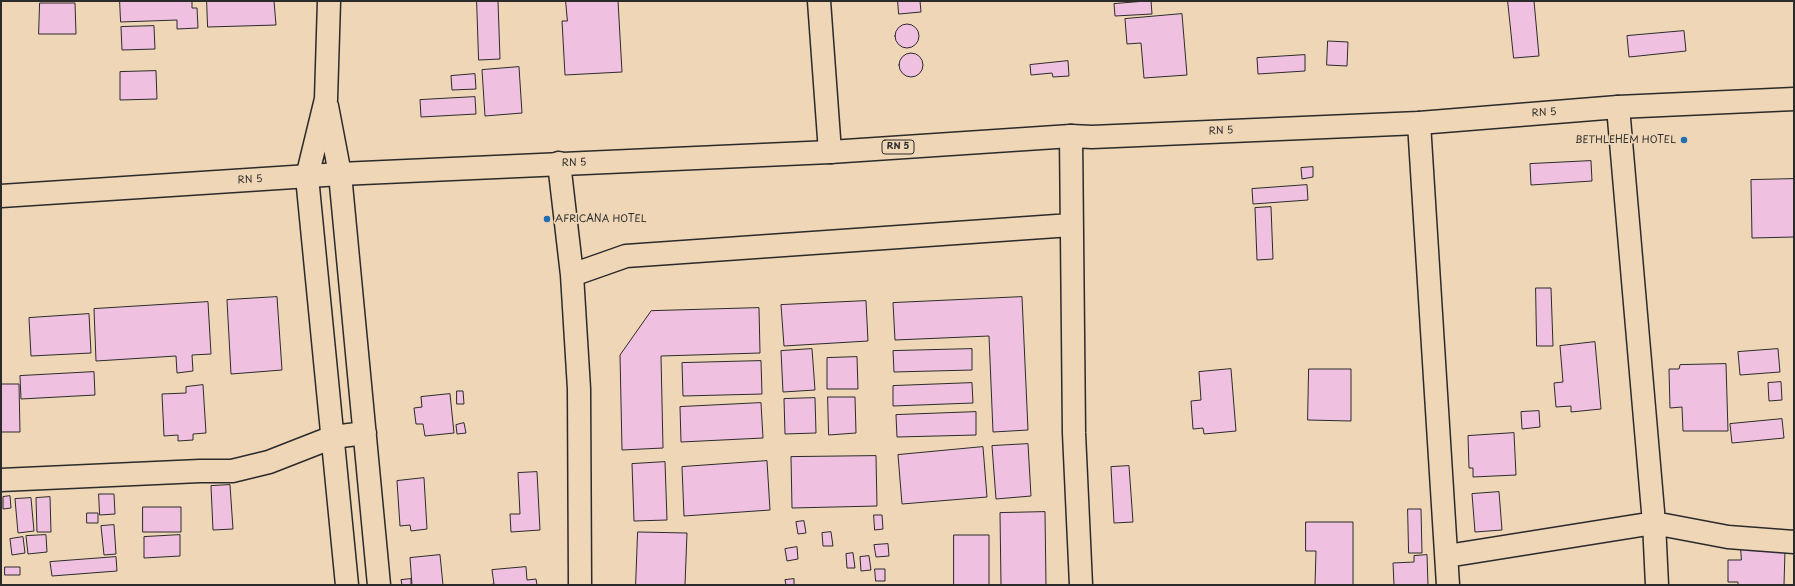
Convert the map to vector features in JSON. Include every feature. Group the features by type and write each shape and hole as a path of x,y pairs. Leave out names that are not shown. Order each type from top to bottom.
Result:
{"street":[{"path":"329,1 326,99 307,177 347,585"},
{"path":"819,1 830,152"},
{"path":"326,99 340,174 366,433 379,585"},
{"name":"RN 5","path":"1,196 340,174 830,152 1070,136 1092,137 1419,123 1618,107 1794,99"},
{"path":"1618,107 1654,523 1656,585"},
{"path":"1419,123 1448,585"},
{"path":"1070,136 1074,433 1081,585"},
{"path":"559,163 572,275 579,389 580,585"},
{"path":"572,275 626,256 1072,225"},
{"path":"1,480 200,471 232,471 269,462 333,437 366,433"},
{"path":"1447,556 1654,523 1728,537 1794,542"}],"building":[{"path":"120,1 192,1 192,8 197,8 198,28 177,29 177,20 121,22"},
{"path":"207,1 274,1 276,25 208,27"},
{"path":"477,1 498,1 500,59 479,60"},
{"path":"566,1 618,1 622,72 565,75 562,21 567,21"},
{"path":"898,1 920,1 921,12 899,14"},
{"path":"1151,1 1152,14 1115,16 1114,4"},
{"path":"1508,1 1534,1 1539,56 1514,58"},
{"path":"40,3 75,3 76,34 39,34"},
{"path":"1182,14 1187,75 1144,78 1141,43 1127,44 1125,19"},
{"path":"907,24 915,28 919,36 915,44 907,48 899,44 895,36 899,28"},
{"path":"154,26 155,49 122,50 121,27"},
{"path":"1684,31 1686,51 1629,57 1627,36"},
{"path":"1328,41 1348,42 1347,66 1327,65"},
{"path":"911,53 919,57 923,65 919,73 911,77 903,73 899,65 903,57"},
{"path":"1305,55 1305,71 1258,74 1257,58"},
{"path":"1068,61 1069,76 1053,77 1052,73 1031,75 1030,65"},
{"path":"519,67 522,113 485,116 482,70"},
{"path":"156,71 157,99 120,100 120,72"},
{"path":"475,74 476,89 452,90 451,76"},
{"path":"475,97 476,114 421,117 420,100"},
{"path":"1591,161 1592,181 1531,185 1530,164"},
{"path":"1313,167 1313,177 1302,179 1301,168"},
{"path":"1794,179 1794,237 1752,238 1751,180"},
{"path":"1307,185 1308,200 1253,204 1252,189"},
{"path":"1271,207 1273,259 1257,260 1255,208"},
{"path":"1536,288 1551,288 1553,346 1537,346"},
{"path":"277,297 282,370 231,374 227,300"},
{"path":"1022,297 1028,430 993,432 989,336 895,340 893,303"},
{"path":"866,301 868,341 784,346 781,305"},
{"path":"208,302 211,354 192,355 193,371 177,373 176,356 96,361 94,309"},
{"path":"759,308 760,353 661,356 663,448 622,450 620,355 651,311"},
{"path":"89,314 91,353 31,356 29,318"},
{"path":"1595,342 1601,409 1571,412 1571,406 1556,407 1554,383 1563,382 1560,346"},
{"path":"812,349 815,390 783,392 781,351"},
{"path":"972,349 972,370 894,372 893,351"},
{"path":"1778,349 1780,372 1740,375 1738,352"},
{"path":"857,357 858,389 827,389 827,358"},
{"path":"761,361 762,394 683,396 682,363"},
{"path":"1726,364 1728,431 1683,431 1682,407 1670,408 1669,369 1679,369 1680,365"},
{"path":"1231,369 1236,431 1204,434 1203,428 1193,429 1191,401 1201,400 1199,372"},
{"path":"1309,369 1351,369 1351,421 1308,420"},
{"path":"94,372 95,395 21,399 20,376"},
{"path":"1781,382 1782,400 1769,401 1768,383"},
{"path":"972,383 973,403 893,406 893,386"},
{"path":"1,384 19,384 20,432 1,432"},
{"path":"203,385 206,433 193,434 193,440 178,441 178,435 164,436 162,394 186,393 186,387"},
{"path":"457,391 463,391 464,404 457,404"},
{"path":"450,394 454,433 425,436 423,424 416,424 414,408 422,407 421,397"},
{"path":"828,397 855,397 856,433 829,435"},
{"path":"815,398 816,433 785,434 784,399"},
{"path":"761,403 763,438 681,442 680,407"},
{"path":"1539,411 1540,427 1522,429 1521,412"},
{"path":"976,412 976,435 897,437 896,415"},
{"path":"1782,419 1784,438 1732,443 1730,424"},
{"path":"464,423 466,433 457,434 456,425"},
{"path":"1514,433 1516,475 1473,477 1473,468 1469,468 1468,436"},
{"path":"1028,444 1031,496 996,499 992,446"},
{"path":"983,447 987,497 902,504 898,455"},
{"path":"876,456 877,506 792,508 791,457"},
{"path":"767,461 770,510 684,516 682,467"},
{"path":"665,462 667,520 634,521 632,464"},
{"path":"1129,466 1133,522 1114,523 1111,467"},
{"path":"537,472 540,530 511,532 510,514 520,514 518,473"},
{"path":"424,478 427,529 411,531 410,525 400,526 397,481"},
{"path":"230,485 233,529 213,530 211,486"},
{"path":"1499,492 1502,530 1475,532 1472,494"},
{"path":"99,494 114,494 115,514 100,515"},
{"path":"10,496 11,508 3,509 3,497"},
{"path":"50,497 51,532 37,532 36,498"},
{"path":"31,498 34,531 18,533 15,499"},
{"path":"143,507 181,507 181,532 143,532"},
{"path":"1408,509 1421,509 1422,553 1409,553"},
{"path":"1045,512 1046,585 1001,585 1000,513"},
{"path":"87,513 98,513 98,523 87,523"},
{"path":"874,515 882,515 883,529 875,530"},
{"path":"804,521 806,533 798,534 796,522"},
{"path":"1306,522 1353,522 1353,585 1315,585 1316,551 1306,551"},
{"path":"114,525 116,554 104,555 101,526"},
{"path":"638,532 687,533 685,585 636,585"},
{"path":"831,532 833,546 823,546 822,533"},
{"path":"46,535 47,552 28,554 26,536"},
{"path":"180,535 180,556 144,558 144,537"},
{"path":"954,535 989,535 989,585 954,585"},
{"path":"23,537 25,553 12,555 10,539"},
{"path":"888,544 889,556 876,557 874,545"},
{"path":"797,547 798,559 787,561 785,549"},
{"path":"1741,548 1785,550 1784,585 1738,585 1738,582 1728,582 1728,560 1741,560"},
{"path":"853,553 855,568 847,568 846,554"},
{"path":"440,555 443,585 412,585 410,558"},
{"path":"1427,555 1428,585 1394,585 1393,563 1414,562 1414,556"},
{"path":"869,556 871,570 861,571 860,557"},
{"path":"116,557 117,571 52,576 50,562"},
{"path":"5,567 20,567 20,575 5,575"},
{"path":"526,567 527,580 536,579 537,585 488,585 494,584 492,570"},
{"path":"875,569 885,569 885,581 876,581"},
{"path":"411,579 411,585 402,585 401,580"},
{"path":"794,579 794,585 786,585 785,580"}],"place":[{"name":"BETHLEHEM HOTEL","path":"1684,140"},
{"name":"AFRICANA HOTEL","path":"547,219"}]}
